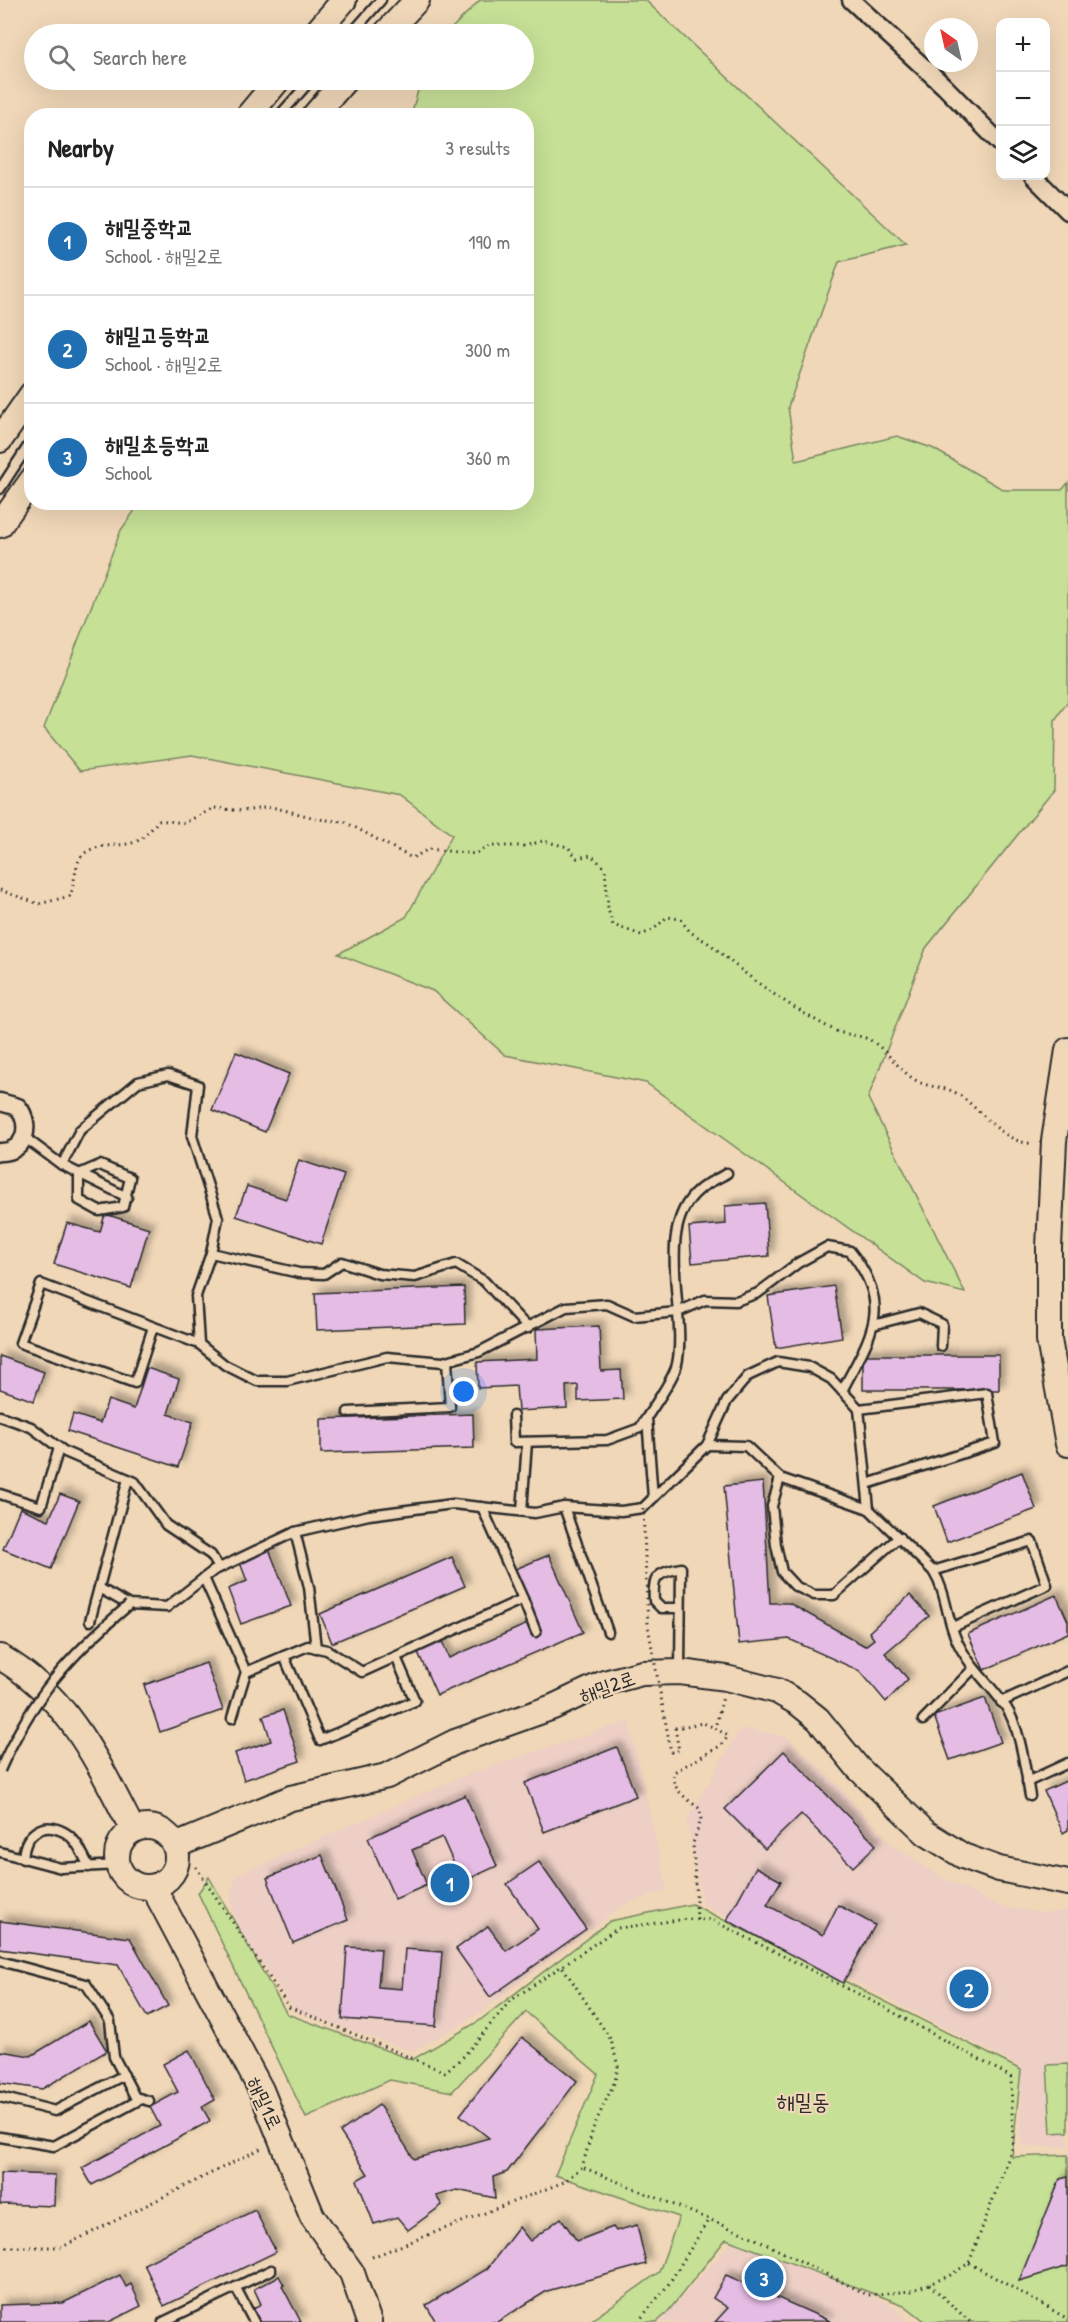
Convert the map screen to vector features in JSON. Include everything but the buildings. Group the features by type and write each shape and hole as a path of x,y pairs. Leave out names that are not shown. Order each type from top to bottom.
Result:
{"street":[{"path":"324,24 344,0"},
{"path":"394,24 417,0"},
{"path":"850,0 944,86 996,139"},
{"path":"255,108 270,90"},
{"path":"321,108 336,90"},
{"path":"1037,180 1068,211"},
{"path":"0,440 24,405"},
{"path":"0,525 24,491"},
{"path":"1068,1050 1054,1141 1049,1247 1049,1340 1068,1444"},
{"path":"0,1102 10,1103 23,1114 26,1121 24,1137 13,1150 0,1152"},
{"path":"0,1657 56,1702 87,1741 133,1830"},
{"name":"해밀2로","path":"175,1846 291,1798 387,1776 455,1742 553,1707 604,1683 642,1673 680,1672 726,1678 777,1691 798,1703 818,1719 858,1768 926,1833 963,1856 999,1869 1068,1882"},
{"path":"147,1827 157,1828 166,1833 175,1846 178,1859 175,1869 170,1877 153,1887 133,1883 126,1877 119,1864 118,1850 122,1841 133,1830 147,1827"},
{"name":"해밀1로","path":"153,1887 261,2090 312,2216 352,2273 369,2322"}],"lane":[{"path":"360,24 381,0"},
{"path":"286,108 302,90"},
{"path":"0,489 24,452"},
{"path":"62,1165 80,1130 138,1082 168,1075 198,1085 192,1136 218,1218 211,1253 196,1296 199,1344"},
{"path":"24,1137 62,1165 127,1197"},
{"path":"100,1165 130,1178 123,1207 99,1211 79,1200 79,1174 100,1165"},
{"path":"513,1416 514,1442 607,1440 640,1428 677,1365 678,1312 673,1257 681,1216 698,1191 727,1173"},
{"path":"153,1327 135,1383 20,1343 41,1284 199,1344 225,1365 257,1381 287,1382 387,1358 447,1361 479,1352 566,1307 607,1304 634,1316 678,1312 705,1299 736,1301 758,1293 798,1263 827,1247 850,1251 865,1269 876,1300 873,1325 842,1392"},
{"path":"211,1253 299,1273 324,1274 342,1262 379,1274 415,1277 456,1264 484,1281 528,1328"},
{"path":"873,1325 919,1314 942,1324 941,1346"},
{"path":"348,1412 450,1407 447,1361"},
{"path":"99,1588 129,1605 167,1607 219,1568 295,1532 369,1515 453,1504 535,1513 564,1507 621,1510 643,1508 707,1445 727,1401 748,1376 778,1362 809,1367 831,1379 859,1409 869,1509"},
{"path":"859,1409 987,1393 995,1443 867,1484"},
{"path":"0,1416 32,1427 59,1448 135,1482 166,1525 210,1555 219,1568"},
{"path":"647,1416 653,1498"},
{"path":"522,1511 527,1442"},
{"path":"707,1445 746,1446 780,1478 869,1509 933,1571 941,1584 956,1639 973,1669 1007,1708 1023,1754 1030,1796"},
{"path":"0,1494 42,1507 59,1448"},
{"path":"780,1478 772,1506 776,1545 782,1572 795,1586 814,1595 834,1594 899,1537"},
{"path":"90,1621 128,1479"},
{"path":"482,1507 536,1632"},
{"path":"564,1507 608,1632"},
{"path":"295,1532 309,1587 316,1648"},
{"path":"933,1571 1032,1541 1047,1585 953,1627"},
{"path":"680,1608 661,1608 654,1601 653,1586 656,1577 665,1571 681,1568 680,1672"},
{"path":"204,1578 246,1672 232,1718"},
{"path":"246,1672 308,1646 327,1650 362,1672 523,1599"},
{"path":"0,1770 16,1734 47,1686 81,1646 129,1605"},
{"path":"284,1656 320,1740 415,1701 396,1657"},
{"path":"923,1720 973,1669"},
{"path":"1001,1702 1068,1671"},
{"path":"1027,1782 1068,1764"},
{"path":"23,1859 23,1847 29,1836 37,1829 45,1827 65,1832 79,1847 89,1867"},
{"path":"0,1852 61,1868 119,1864"},
{"path":"0,1961 86,1984 110,2020 114,2057 135,2097 145,2100 54,2146 0,2138"},
{"path":"0,2097 56,2111 124,2074"},
{"path":"163,2322 271,2270"},
{"path":"236,2288 254,2322"}],"path":[{"path":"0,891 39,904 70,896 79,860 85,853 111,844 134,843 144,837 159,820 184,823 214,808 243,811 272,807 319,819 345,822 412,858 429,849 475,854 489,846 525,846 543,841 568,847 577,858 591,855 605,868 608,909 613,925 641,935 653,930 667,917 681,919 688,932 713,946 733,967 793,1008 838,1032 873,1041 902,1071 920,1083 955,1092 999,1130 1025,1144 1054,1141"},
{"path":"643,1508 648,1626 671,1752 679,1750 675,1728 703,1723 728,1736 722,1745 674,1772 673,1777 676,1790 700,1809 701,1820 693,1843 697,1920"},
{"path":"715,1728 723,1697"},
{"path":"196,1867 289,2007 445,2072 464,2056 510,2001 618,1928 712,1920 880,2005 1011,2077 1013,2146 969,2263 911,2291 868,2295 709,2218 582,2167"},
{"path":"372,2257 564,2182 582,2167 594,2126 615,2081 618,2066 611,2040 562,1966"},
{"path":"0,2247 62,2247 281,2138"},
{"path":"638,2322 669,2285 709,2218"},
{"path":"969,2263 1068,2319"},
{"path":"929,2284 970,2322"}],"shaded area":[{"path":"629,1721 667,1890 623,1905 478,2014 413,2051 297,2012 238,1929 230,1895 237,1875 468,1774"},
{"path":"741,1728 786,1737 830,1778 892,1845 939,1876 999,1906 1043,1913 1068,1911 1068,2147 1021,2146 1020,2066 703,1904 687,1820"},
{"path":"737,2237 892,2305 910,2322 659,2322"}],"green space":[{"path":"480,0 645,0 906,245 839,262 788,407 796,461 897,436 932,448 1004,490 1062,490 1068,483 1068,701 1055,720 1054,790 926,948 868,1098 965,1293 925,1283 646,1083 505,1055 433,991 338,954 406,917 452,835 400,795 192,755 80,771 44,728 121,530 135,510 534,510 534,108 413,108 418,90 534,90 534,24 456,24"},
{"path":"209,1877 287,2014 412,2060 479,2021 610,1921 692,1904 1021,2070 1012,2157 1068,2155 1068,2322 926,2322 904,2305 726,2239 666,2314 657,2322 589,2322 659,2272 679,2217 555,2175 598,2074 526,2012 452,2092 390,2080 306,2118 198,1893"},
{"path":"1068,2064 1068,2132 1051,2133 1047,2065"}],"place":[{"name":"해밀중학교","path":"450,1883"},
{"name":"해밀고등학교","path":"969,1989"},
{"name":"해밀초등학교","path":"764,2278"}],"district":[{"name":"해밀동","path":"803,2101"}]}
